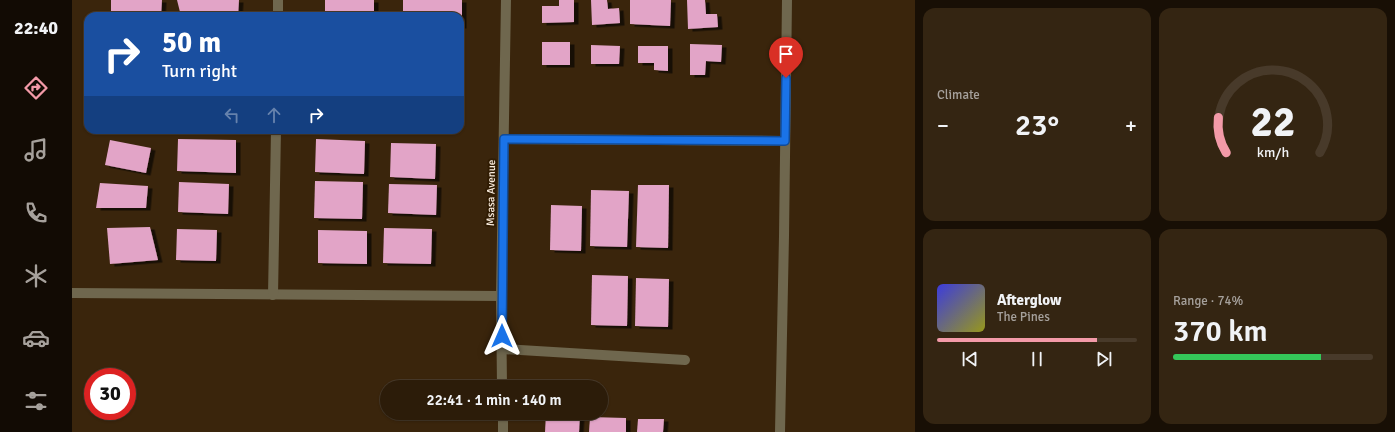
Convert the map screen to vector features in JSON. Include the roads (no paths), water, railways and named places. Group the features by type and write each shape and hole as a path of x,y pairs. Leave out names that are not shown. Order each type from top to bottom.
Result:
{"street":[{"path":"278,0 278,12"},
{"name":"Msasa Avenue","path":"502,380 501,296 506,0"},
{"path":"780,432 787,0"},
{"path":"273,295 276,134"},
{"path":"504,139 785,141"},
{"path":"72,293 501,296"},
{"path":"502,349 685,360"},
{"path":"503,420 503,432"}]}
